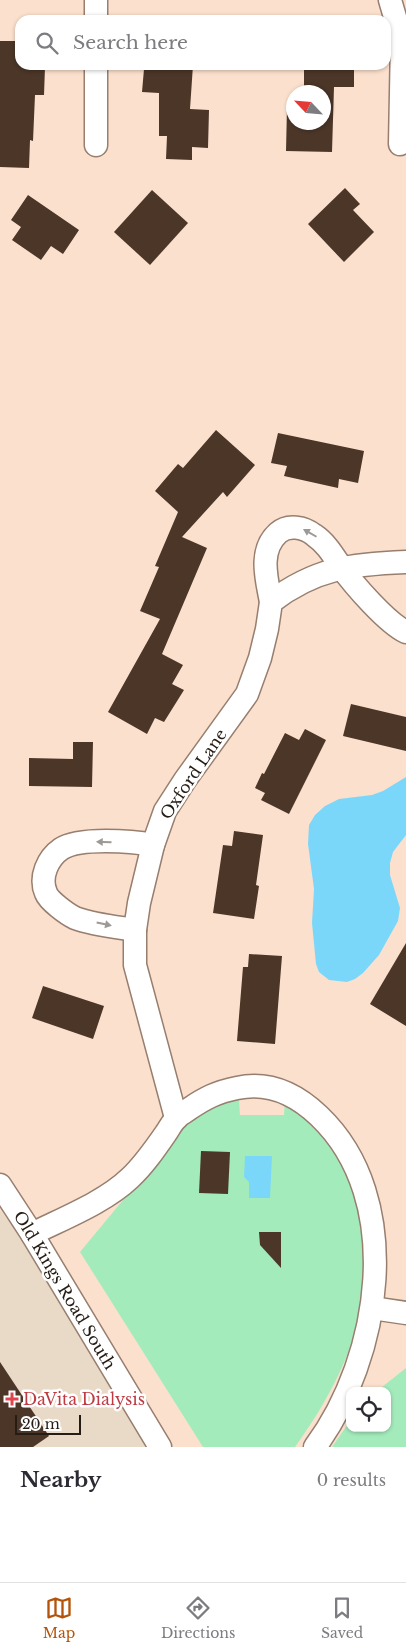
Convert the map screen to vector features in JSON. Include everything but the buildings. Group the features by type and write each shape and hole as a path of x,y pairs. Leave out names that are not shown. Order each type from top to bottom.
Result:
{"street":[{"path":"96,0 96,15"},
{"path":"390,0 404,34 400,144"},
{"path":"96,70 96,145"},
{"name":"Oxford Lane","path":"176,1118 135,964 135,930 144,876 152,844 159,825 175,796 247,694 268,629 272,602 266,571 266,558 273,538 281,530 290,527 301,528 312,533 322,542 342,568"},
{"path":"272,602 282,594 324,572 342,568 406,562"},
{"path":"342,568 387,619 406,632"},
{"path":"135,930 74,917 60,909 46,894 43,877 47,864 62,849 85,841 152,844"},
{"path":"32,1234 98,1200 130,1178 152,1152 176,1118 210,1095 256,1086 273,1088 295,1096 321,1117 340,1138 350,1154 361,1177 368,1200 374,1234 375,1273 372,1308 363,1348 352,1383 338,1411 315,1447"},
{"name":"Old Kings Road South","path":"0,1185 32,1234 160,1447"},
{"path":"372,1308 406,1313"}],"shaded area":[{"path":"0,1210 22,1239 146,1447 0,1447"}],"green space":[{"path":"239,1100 240,1115 284,1115 285,1101 305,1116 325,1135 339,1155 351,1187 362,1227 365,1268 364,1289 356,1329 345,1360 331,1390 295,1447 203,1447 80,1252 181,1130 194,1118 207,1110"},
{"path":"406,1368 406,1447 332,1447 346,1427 346,1432 391,1432 391,1387 382,1387"}],"water":[{"path":"406,777 406,835 393,852 390,863 390,875 400,908 398,921 379,955 363,973 347,982 329,980 319,972 316,964 312,923 314,889 308,844 309,825 315,815 325,806 339,799 372,795 383,791"},
{"path":"245,1156 272,1156 270,1198 249,1198 249,1182 244,1177"}],"place":[{"name":"DaVita Dialysis","path":"12,1399"}]}
